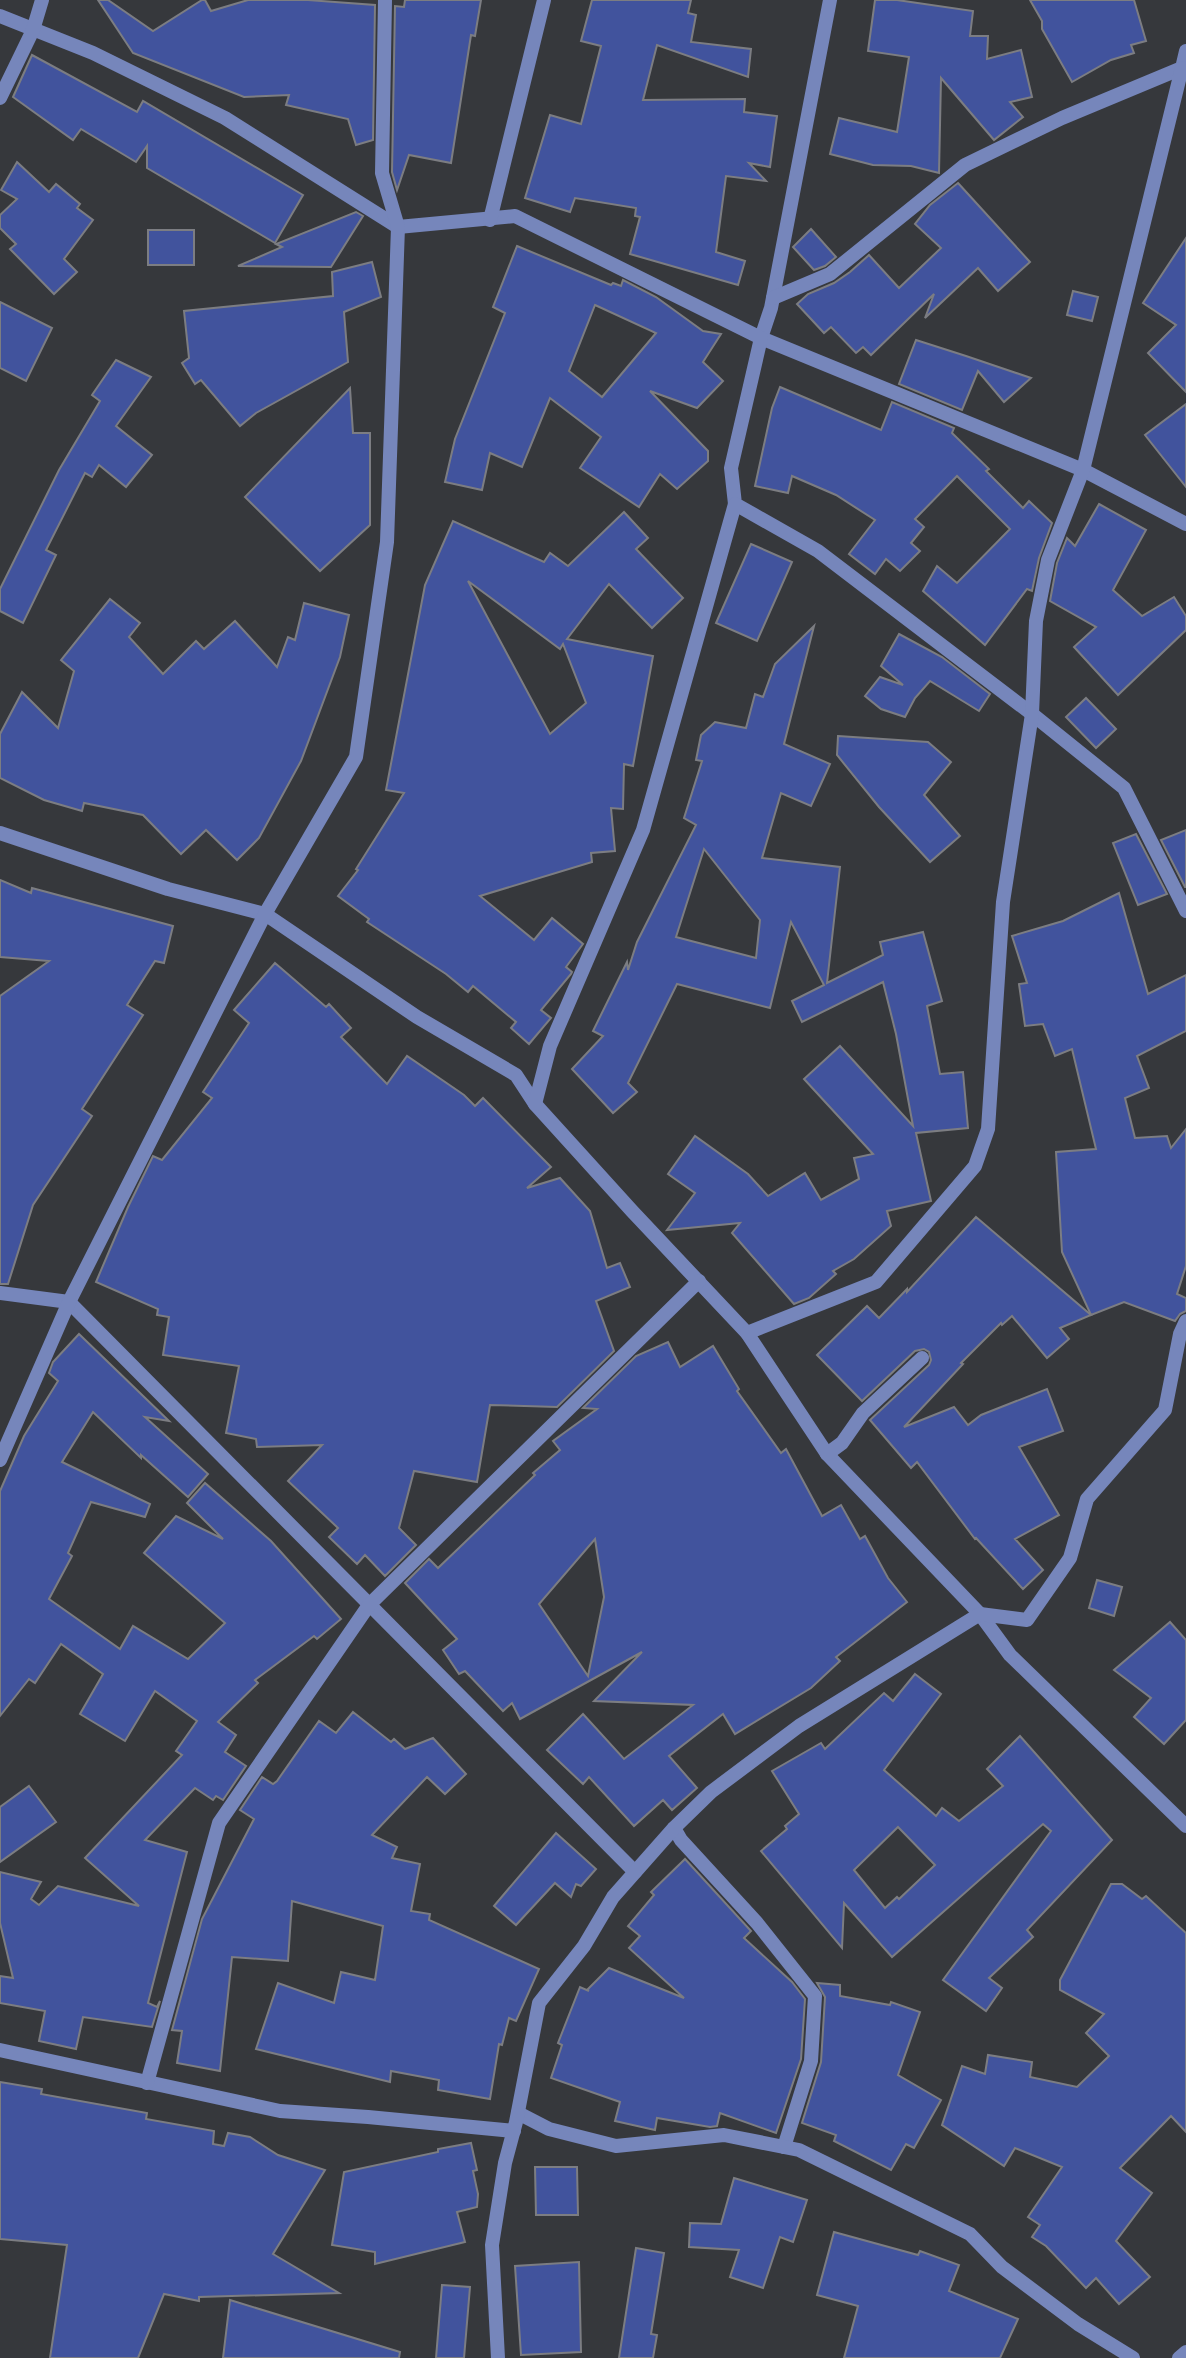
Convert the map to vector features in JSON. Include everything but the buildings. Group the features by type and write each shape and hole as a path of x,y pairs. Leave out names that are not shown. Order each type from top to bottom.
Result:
{"street":[{"path":"0,98 33,30 42,0"},
{"path":"0,1460 69,1303 265,914 356,757 387,542 398,227 382,173 386,0"},
{"path":"489,220 544,0"},
{"path":"535,1104 550,1046 643,830 735,504 732,468 761,338 773,298 830,0"},
{"path":"0,16 93,53 225,118 398,227 515,216 761,338 1083,470 1186,524"},
{"path":"747,1333 876,1282 975,1166 988,1129 1003,902 1032,714 1036,621 1048,560 1083,470 1186,51"},
{"path":"773,298 830,274 965,165 1062,118 1182,68"},
{"path":"735,504 818,551 1032,714 1124,788 1186,911"},
{"path":"0,833 168,889 265,914 416,1017 516,1075 535,1104 747,1333 827,1454 980,1614 1010,1655 1186,1826"},
{"path":"147,2083 219,1823 369,1605 699,1281"},
{"path":"0,1293 69,1303 635,1872"},
{"path":"498,2358 492,2245 505,2163 540,2003 583,1947 612,1897 674,1828 711,1792 799,1726 980,1614 1027,1620 1070,1558 1087,1499 1165,1410 1180,1334 1186,1321"},
{"path":"827,1454 842,1443 863,1413 922,1358"},
{"path":"674,1828 681,1840 757,1923 815,1996 811,2062 784,2147"},
{"path":"0,2050 280,2111 514,2131"},
{"path":"518,2113 550,2129 616,2146 724,2135 799,2150 970,2234 1002,2267 1078,2323 1133,2358"},
{"path":"1179,2358 1186,2352"}]}
